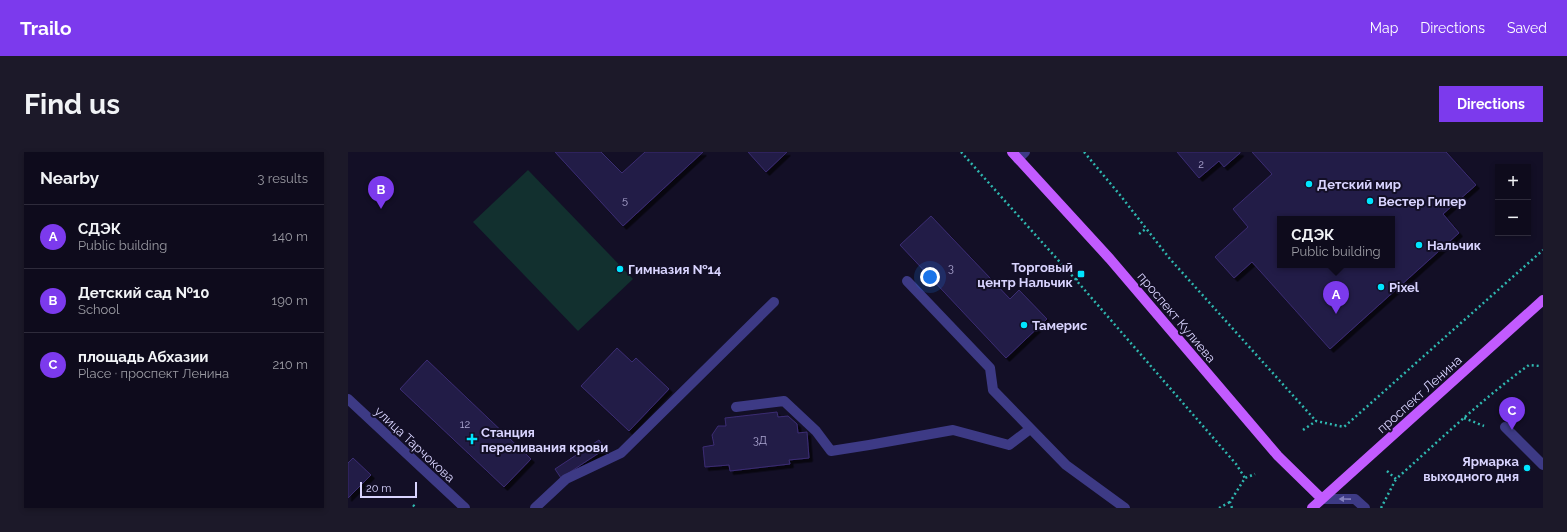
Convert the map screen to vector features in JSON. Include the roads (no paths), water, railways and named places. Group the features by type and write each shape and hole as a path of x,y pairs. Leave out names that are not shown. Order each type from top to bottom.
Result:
{"main road":[{"name":"проспект Кулиева","path":"1018,154 1321,505"},
{"name":"проспект Ленина","path":"1312,508 1321,505 1543,300"}],"street":[{"path":"907,281 990,368 992,390 1066,465 1125,508"},
{"path":"535,508 566,479 621,453 774,302"},
{"name":"улица Тарчокова","path":"348,399 465,508"},
{"path":"736,408 784,401 816,431 831,451 953,430 1009,445 1030,429"},
{"path":"1505,427 1543,465"},
{"path":"1321,505 1355,499 1365,508"}],"place":[{"name":"Детский мир","path":"1309,184"},
{"name":"Вестер Гипер","path":"1370,201"},
{"name":"Детский сад №10","path":"381,209"},
{"name":"Нальчик","path":"1419,245"},
{"name":"Гимназия №14","path":"620,269"},
{"name":"Торговый центр Нальчик","path":"1081,274"},
{"name":"Pixel","path":"1381,287"},
{"name":"СДЭК","path":"1336,314"},
{"name":"Тамерис","path":"1024,325"},
{"name":"площадь Абхазии","path":"1512,430"},
{"name":"Станция переливания крови","path":"472,439"},
{"name":"Ярмарка выходного дня","path":"1527,468"}]}
